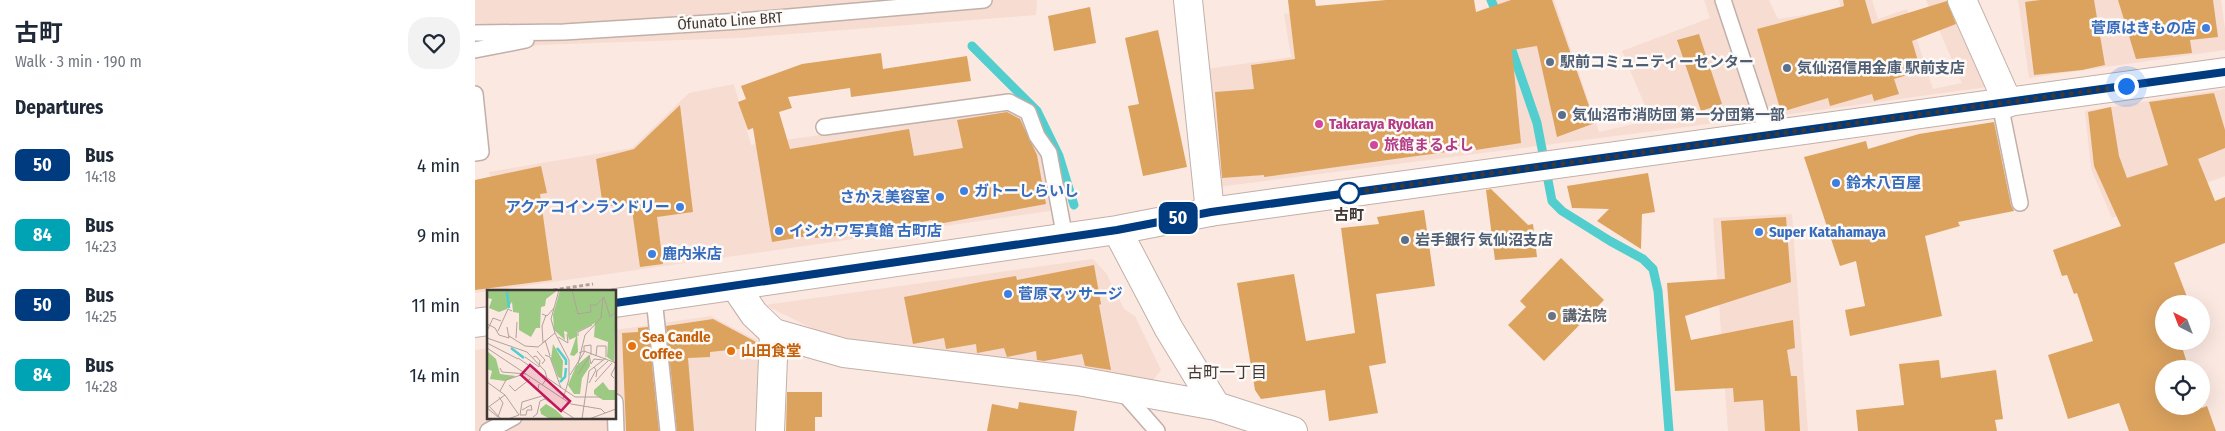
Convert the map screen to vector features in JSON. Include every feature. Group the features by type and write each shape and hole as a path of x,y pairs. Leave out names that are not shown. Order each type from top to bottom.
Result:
{"street":[{"path":"1188,0 1211,212"},
{"path":"1962,0 2004,104"},
{"path":"616,303 1065,238 1211,212 2225,72"},
{"path":"1117,230 1169,329 1216,406"},
{"path":"735,286 754,314 774,333 844,353 1058,379 1120,389 1216,406 1293,431"},
{"path":"770,431 774,333"}],"lane":[{"name":"Ōfunato Line BRT","path":"475,33 564,32 751,20 984,0"},
{"path":"1723,0 1768,136"},
{"path":"475,50 564,32"},
{"path":"475,94 481,152 475,153"},
{"path":"824,127 1009,102 1028,112 1037,136 1049,153 1065,238"},
{"path":"2004,104 2020,203"},
{"path":"655,298 668,431"},
{"path":"1120,389 1157,431"},
{"path":"489,431 512,418"},
{"path":"616,418 616,431"}],"shaded area":[{"path":"475,0 1037,0 1036,15 739,38 539,45 475,57"},
{"path":"1489,0 1554,0 1599,132 1651,120 1622,51 1710,18 1704,0 1714,0 1755,118 1218,187 1206,69 1291,57 1284,14 1323,8 1506,48"},
{"path":"1728,0 1769,0 1778,19 1841,9 1839,0 1872,0 1878,19 1907,9 1933,89 1962,83 1926,0 1956,0 1987,87 1769,117"},
{"path":"2018,0 2221,0 2225,29 2225,50 2029,78"},
{"path":"734,84 751,145 1009,107 1025,123 1042,154 1050,211 475,293 475,206 497,203 489,172 632,148 689,93"},
{"path":"2225,89 2225,176 2112,218 2091,169 2085,111"},
{"path":"1792,214 1808,431 1728,431 1713,218"},
{"path":"1093,259 1106,273 1124,309 1135,316 1161,370 1150,384 846,345 765,305"},
{"path":"711,316 768,346 761,431 475,431 475,350 487,348 487,418 616,418 616,330"}],"building":[{"path":"1288,0 1315,0 1316,6 1386,0 1474,0 1476,12 1511,0 1552,0 1595,123 1557,137 1537,46 1512,50 1521,143 1264,177 1264,175 1222,178 1215,92 1254,89 1251,65 1295,59"},
{"path":"1843,0 1865,0 1872,24 1947,1 1956,24 1912,41 1921,71 1894,79 1899,94 1874,101 1872,94 1830,106 1828,98 1781,112 1757,29 1844,6"},
{"path":"2040,0 2094,0 2105,65 2082,70 2034,75 2025,2"},
{"path":"2118,0 2213,0 2218,37 2190,40 2192,53 2136,59"},
{"path":"1090,7 1096,43 1054,51 1048,16"},
{"path":"1158,30 1187,167 1143,176 1128,106 1139,104 1125,38"},
{"path":"1699,34 1722,104 1701,111 1677,40"},
{"path":"881,53 883,69 967,56 971,81 851,97 850,88 788,97 792,108 779,112 790,149 909,129 914,156 963,148 957,120 1007,112 1020,119 1037,155 1046,204 933,225 932,220 867,233 815,238 815,235 772,242 753,128 748,130 738,102 746,99 741,86 802,64"},
{"path":"2214,93 2225,130 2225,148 2198,159 2215,201 2225,197 2225,243 2174,263 2186,295 2155,295 2155,350 2183,350 2186,360 2155,360 2155,415 2210,414 2216,431 2129,431 2119,403 2068,419 2048,355 2093,341 2077,293 2074,294 2067,275 2062,276 2053,250 2121,226 2094,166 2088,112 2111,107 2119,156 2127,178 2168,165 2149,102"},
{"path":"680,105 693,212 657,217 663,264 640,267 631,203 603,207 596,159 634,149"},
{"path":"1994,122 2011,205 2014,211 1958,222 1960,226 1925,236 1942,316 1850,336 1845,310 1865,306 1856,261 1840,266 1804,157 1866,141 1868,149 1919,134"},
{"path":"541,166 547,193 540,194 552,280 475,290 475,180"},
{"path":"1648,173 1655,212 1642,214 1641,249 1597,221 1609,209 1572,208 1567,186"},
{"path":"1491,189 1528,225 1533,224 1537,257 1495,260 1486,190"},
{"path":"1424,210 1435,286 1376,294 1386,363 1369,366 1378,413 1329,421 1325,390 1261,399 1255,390 1237,283 1294,274 1306,341 1355,333 1341,228 1379,224 1377,217"},
{"path":"1786,217 1791,282 1685,316 1691,340 1793,320 1795,348 1787,350 1791,376 1797,376 1800,431 1765,431 1763,400 1734,402 1733,388 1675,391 1667,283 1725,279 1721,221"},
{"name":"講法院","path":"1561,258 1604,300 1544,361 1508,325 1526,307 1520,301"},
{"path":"1094,265 1111,370 1085,366 1082,354 1044,361 1037,360 1036,351 1007,357 1004,348 977,353 976,344 946,349 944,338 913,344 904,297 986,281 1016,276 1017,280"},
{"path":"713,319 758,343 758,347 710,352 710,357 688,358 694,431 677,431 666,326"},
{"path":"648,327 659,431 626,431 622,333 638,332 638,328"},
{"path":"1939,360 1941,378 1996,370 2003,419 1995,420 1997,431 1858,431 1856,410 1904,405 1899,364"},
{"path":"787,392 822,392 822,417 815,417 815,431 786,431"},
{"path":"1019,402 1077,411 1074,431 987,431 992,404 1018,409"}],"waterway":[{"path":"1491,0 1498,16"},
{"path":"1508,39 1537,123 1552,201 1562,211 1643,259 1653,269 1658,291 1669,431"},
{"path":"972,46 1037,111 1059,156 1074,205"}],"bus line":[{"name":"50","path":"616,303 1117,230 1211,212 2225,72"}],"place":[{"name":"菅原はきもの店","path":"2206,28"},
{"name":"駅前コミュニティーセンター","path":"1550,62"},
{"name":"気仙沼信用金庫 駅前支店","path":"1787,68"},
{"name":"気仙沼市消防団 第一分団第一部","path":"1562,115"},
{"name":"Takaraya Ryokan","path":"1319,124"},
{"name":"旅館まるよし","path":"1374,145"},
{"name":"鈴木八百屋","path":"1836,183"},
{"name":"ガトーしらいし","path":"964,191"},
{"name":"古町","path":"1349,193"},
{"name":"さかえ美容室","path":"940,197"},
{"name":"アクアコインランドリー","path":"680,207"},
{"name":"イシカワ写真館 古町店","path":"779,231"},
{"name":"Super Katahamaya","path":"1759,232"},
{"name":"岩手銀行 気仙沼支店","path":"1405,240"},
{"name":"鹿内米店","path":"652,254"},
{"name":"菅原マッサージ","path":"1008,294"},
{"name":"講法院","path":"1552,316"},
{"name":"Sea Candle Coffee","path":"632,346"},
{"name":"山田食堂","path":"731,351"}],"district":[{"name":"古町一丁目","path":"1227,372"}],"route":[{"path":"1349,193 2126,86"}]}
